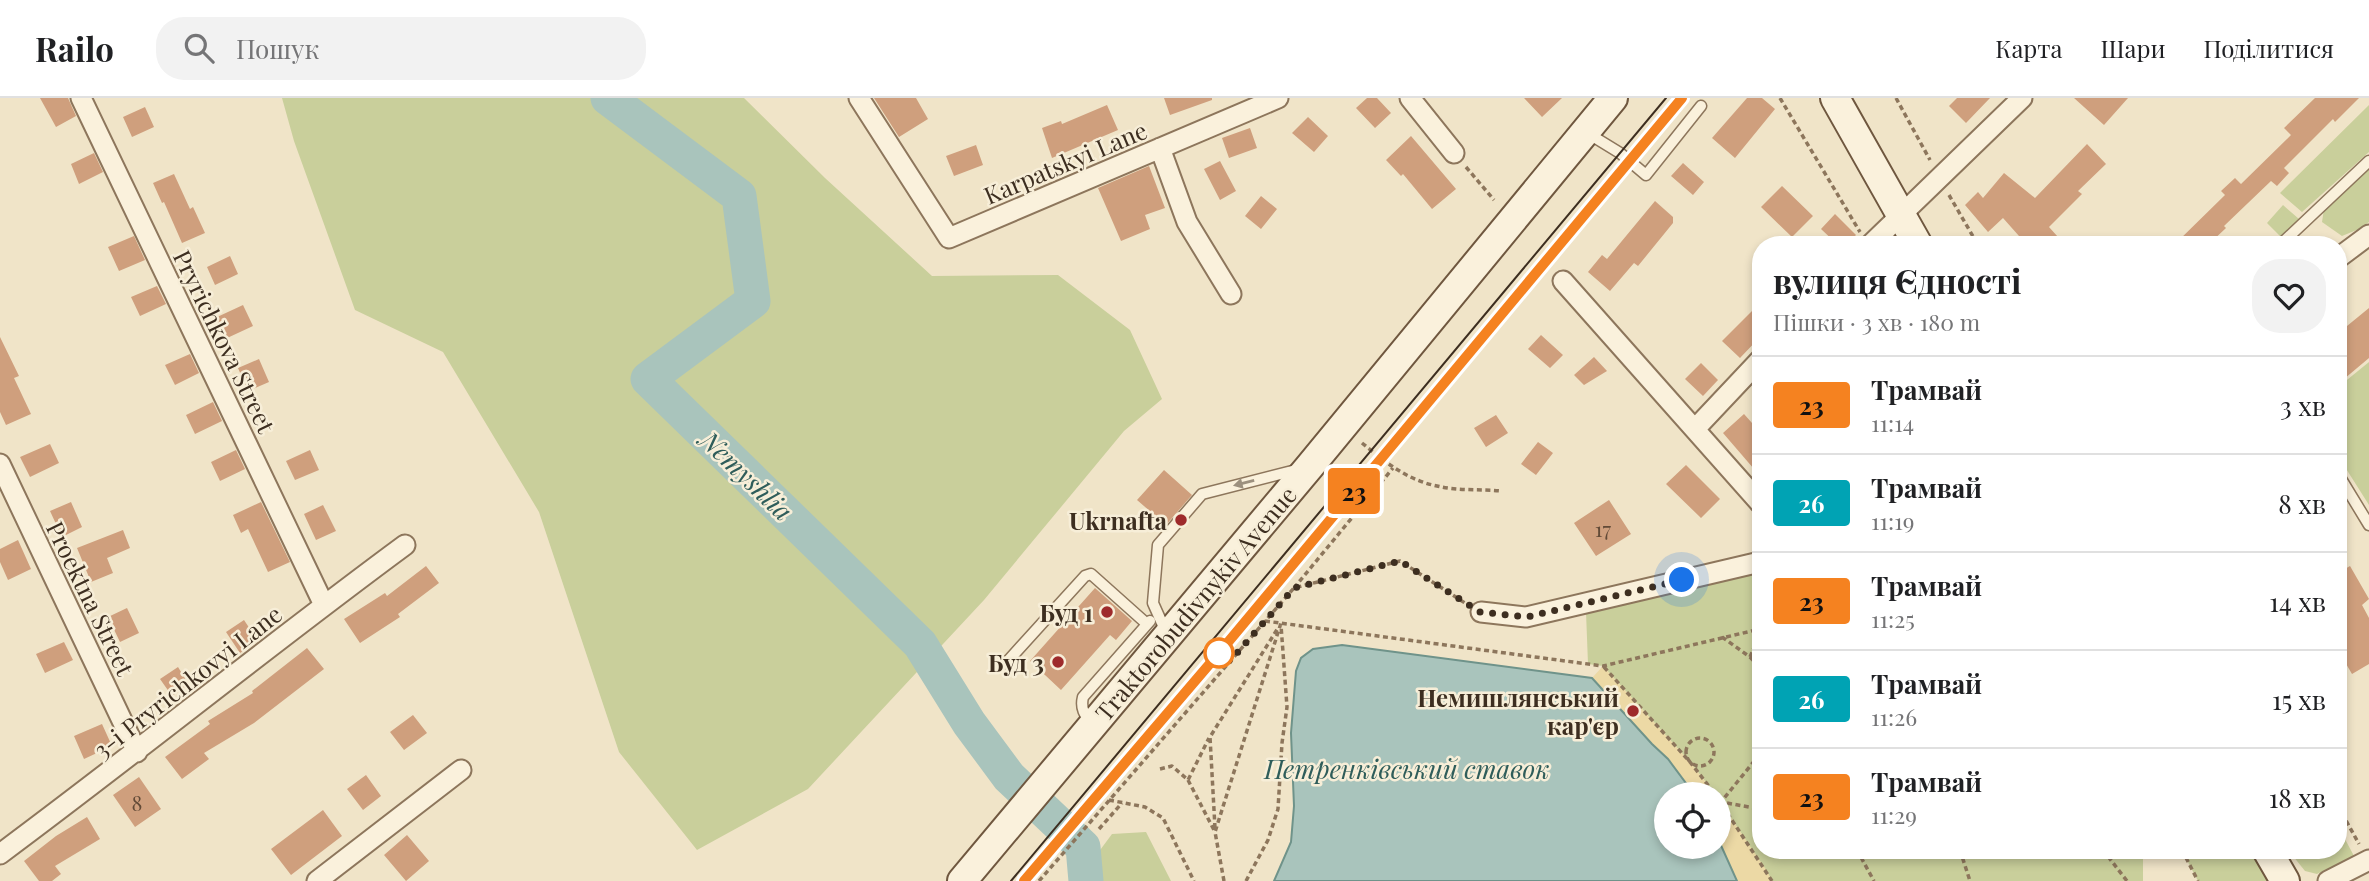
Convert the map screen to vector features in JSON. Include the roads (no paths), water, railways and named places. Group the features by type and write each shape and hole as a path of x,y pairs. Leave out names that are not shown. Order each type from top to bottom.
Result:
{"main road":[{"name":"Traktorobudivnykiv Avenue","path":"962,881 1093,724 1157,624 1310,466 1613,98"},
{"path":"1835,98 1913,236"},
{"path":"2272,859 2285,881"}],"street":[{"name":"Pryrichkova Street","path":"81,98 324,605"},
{"name":"Karpatskyi Lane","path":"859,98 949,237 1278,98"},
{"path":"1410,98 1454,153"},
{"path":"1869,236 1900,214 2022,98"},
{"path":"1160,148 1187,222 1231,293"},
{"path":"2347,251 2369,235"},
{"path":"1563,281 1752,494"},
{"path":"1695,429 1752,368"},
{"name":"Proektna Street","path":"0,464 137,752"},
{"name":"3-i Pryrichkovyi Lane","path":"0,854 405,545"},
{"path":"1480,612 1527,617 1752,564"},
{"path":"317,881 461,770"},
{"path":"2328,881 2368,860"}],"lane":[{"path":"1585,132 1620,153 1646,175 1701,106"},
{"path":"2290,236 2369,161"},
{"path":"1157,624 1153,603 1158,545 1202,494 1310,466"},
{"path":"2347,489 2369,525"},
{"path":"1006,663 1085,576 1091,574 1157,624"}],"water":[{"name":"Петренківський ставок","path":"1342,645 1592,678 1668,759 1685,782 1654,782 1654,859 1727,859 1737,881 1274,881 1291,842 1294,806 1291,733 1296,671 1301,658 1313,649"}],"waterway":[{"name":"Nemyshlia","path":"608,98 739,196 753,301 648,379 920,644 969,723 1009,777 1083,847 1086,881"}],"tram line":[{"path":"1011,881 1666,98"},
{"path":"1025,881 1682,98"},
{"name":"23","path":"1024,881 1219,653 1682,98"}],"place":[{"name":"Ukrnafta","path":"1181,520"},
{"name":"Буд 1","path":"1107,612"},
{"name":"Буд 3","path":"1058,662"},
{"name":"Немишлянський кар'єр","path":"1633,711"}]}
